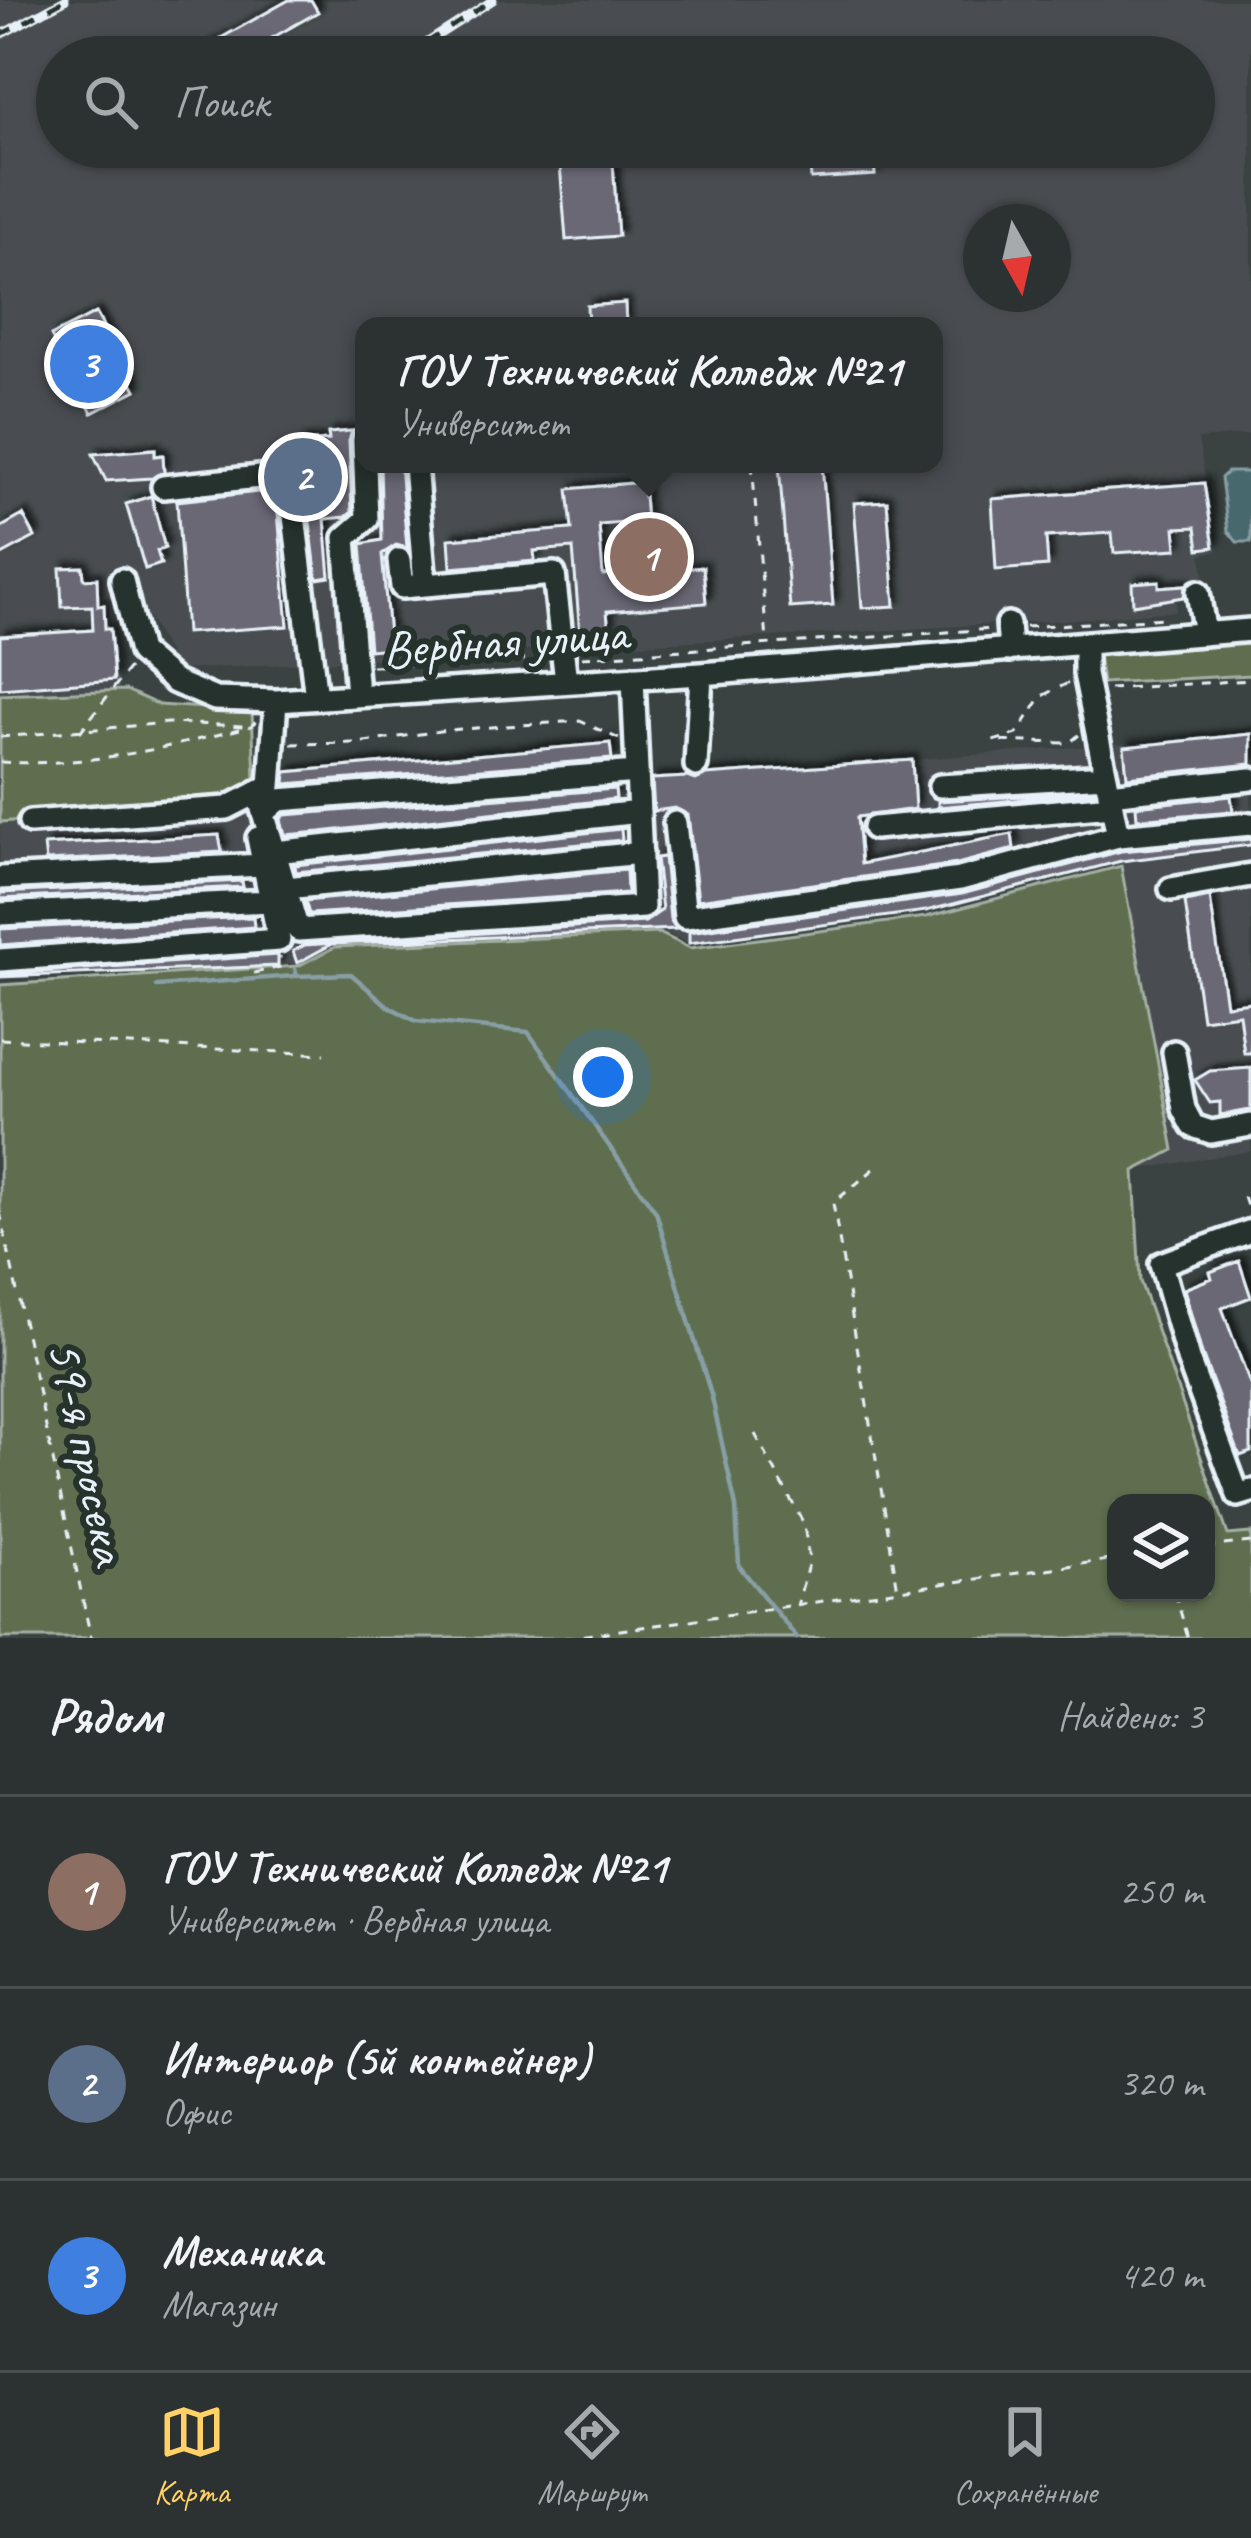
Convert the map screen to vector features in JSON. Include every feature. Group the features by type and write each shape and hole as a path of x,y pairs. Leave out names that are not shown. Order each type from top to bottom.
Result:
{"street":[{"path":"357,695 345,538 368,519 364,473"},
{"path":"416,473 425,585"},
{"path":"163,487 289,474 316,698"},
{"path":"399,560 401,587 554,574 566,682"},
{"path":"122,580 140,652"},
{"path":"1198,592 1203,625"},
{"name":"Вербная улица","path":"140,652 175,682 215,699 276,701 700,674 1009,634 1085,645 1203,625 1251,630"},
{"path":"1085,645 1087,682 1118,836"},
{"path":"696,765 700,674"},
{"path":"278,895 298,931 644,907 633,678"},
{"path":"257,801 270,786 276,701"},
{"path":"30,823 637,772"},
{"path":"874,828 1109,792 1251,779"},
{"path":"940,786 1109,792"},
{"path":"0,960 279,940 278,895 257,801"},
{"path":"0,878 269,858 639,812"},
{"path":"674,823 686,917 960,879 1118,836 1251,824"},
{"path":"0,914 278,895 641,853"},
{"path":"1171,889 1251,875"},
{"path":"1174,1052 1184,1108 1193,1126 1211,1132 1251,1125"},
{"path":"1251,1231 1161,1264 1188,1359 1238,1495 1251,1490"}],"path":[{"path":"753,473 767,643"},
{"path":"356,666 1203,625"},
{"path":"80,732 140,652"},
{"path":"1095,724 1069,743 993,741 1017,734 1041,697 1087,682 1251,680"},
{"path":"0,762 34,764 163,750 251,726 276,701"},
{"path":"272,744 358,742 580,721 619,739"},
{"path":"0,737 168,724 251,726"},
{"path":"254,973 281,965"},
{"path":"0,1039 325,1054"},
{"path":"874,1169 833,1203 898,1592"},
{"path":"1244,1198 1251,1216"},
{"name":"59-я просека","path":"0,1211 91,1638"},
{"path":"755,1434 804,1524 809,1561 796,1607"},
{"path":"1215,1546 1251,1542"},
{"path":"565,1638 1107,1560"},
{"path":"1177,1602 1188,1638"}],"shaded area":[{"path":"0,0 1251,0 1251,434 1198,439 1218,551 1201,554 1206,591 1176,598 1176,611 178,670 122,572 108,575 120,691 0,695"},
{"path":"1251,734 1251,1151 1134,1170 1093,896 1119,861 926,911 690,943 658,930 332,944 297,963 278,966 0,977 0,823 275,808"}],"green space":[{"path":"1251,644 1251,675 1102,683 1098,655"},
{"path":"126,690 159,705 252,711 255,778 211,803 0,822 0,695"},
{"path":"1121,866 1174,1150 1134,1171 1140,1281 1214,1494 1107,1494 1107,1602 1215,1602 1215,1497 1228,1535 1251,1533 1251,1638 0,1638 0,985 298,966 335,947 659,933 690,948 926,917"}],"water":[{"path":"1227,472 1251,472 1251,542 1237,542 1228,531 1221,478"}],"building":[{"path":"289,0 311,0 318,12 275,36 225,36"},
{"path":"560,168 613,168 618,236 566,240"},
{"path":"810,168 874,168 875,175 811,179"},
{"path":"625,303 626,317 588,317 587,306"},
{"path":"96,313 136,390 92,413 51,336"},
{"path":"352,431 352,512 325,519 330,577 317,579 300,442 329,440 328,433"},
{"path":"155,449 155,456 163,455 164,472 152,478 106,481 93,454"},
{"path":"380,473 401,473 407,548 396,545 382,554 390,648 369,650 361,544 382,540"},
{"path":"780,473 823,473 833,605 790,608"},
{"path":"643,482 646,521 599,525 603,575 703,567 706,603 607,611 609,632 580,635 573,548 534,551 535,561 451,568 449,539 572,529 568,489"},
{"path":"1204,483 1214,547 1199,549 1196,527 1175,528 1177,549 1114,553 1112,533 1046,537 1048,566 996,570 992,499"},
{"path":"276,490 288,626 186,633 177,501"},
{"path":"151,496 165,548 157,551 161,564 145,569 126,504"},
{"path":"887,501 895,606 862,608 854,503"},
{"path":"23,515 35,537 0,556 0,528"},
{"path":"83,567 84,579 97,578 98,606 104,605 105,629 110,629 114,680 0,689 0,636 93,630 92,606 62,607 60,568"},
{"path":"1159,581 1159,587 1185,585 1184,597 1133,605 1132,583"},
{"path":"1251,734 1251,764 1127,777 1124,747"},
{"path":"610,743 612,759 285,784 286,772"},
{"path":"912,760 915,809 857,817 861,864 1012,834 1014,849 957,864 698,900 688,815 675,808 654,811 652,779 696,780 706,775"},
{"path":"615,789 616,799 320,832 285,835 281,819 285,815"},
{"path":"1093,793 938,807 938,801"},
{"path":"1231,796 1233,811 1137,819 1136,806"},
{"path":"621,829 622,840 296,872 295,865"},
{"path":"219,835 222,852 46,861 44,845"},
{"path":"1251,839 1251,845 1121,861 926,911 689,943 689,932 962,894 1121,851"},
{"path":"664,857 670,919 676,929 332,944 297,963 293,951 305,945 645,922 662,910 656,858"},
{"path":"626,870 627,893 309,914 305,901"},
{"path":"242,881 243,887 0,899 0,893"},
{"path":"1210,897 1226,1005 1251,1002 1251,1053 1244,1053 1239,1014 1202,1019 1185,902"},
{"path":"253,917 254,927 0,945 0,929"},
{"path":"278,955 278,966 0,977 0,975"},
{"path":"1251,1068 1251,1110 1220,1115 1220,1102 1210,1103 1195,1080 1210,1071"},
{"path":"1239,1261 1251,1297 1222,1308 1251,1387 1251,1452 1240,1456 1184,1289"}],"waterway":[{"path":"295,969 297,976 351,974 388,1006 416,1021 528,1032 656,1212 712,1398 736,1507 739,1566 797,1638"},
{"path":"157,986 295,976"}],"railway":[{"path":"0,35 65,0"},
{"path":"437,36 493,0"}],"place":[{"name":"Механика","path":"89,364"},
{"name":"Интериор (5й контейнер)","path":"303,477"},
{"name":"ГОУ Технический Колледж №21","path":"649,557"}]}
